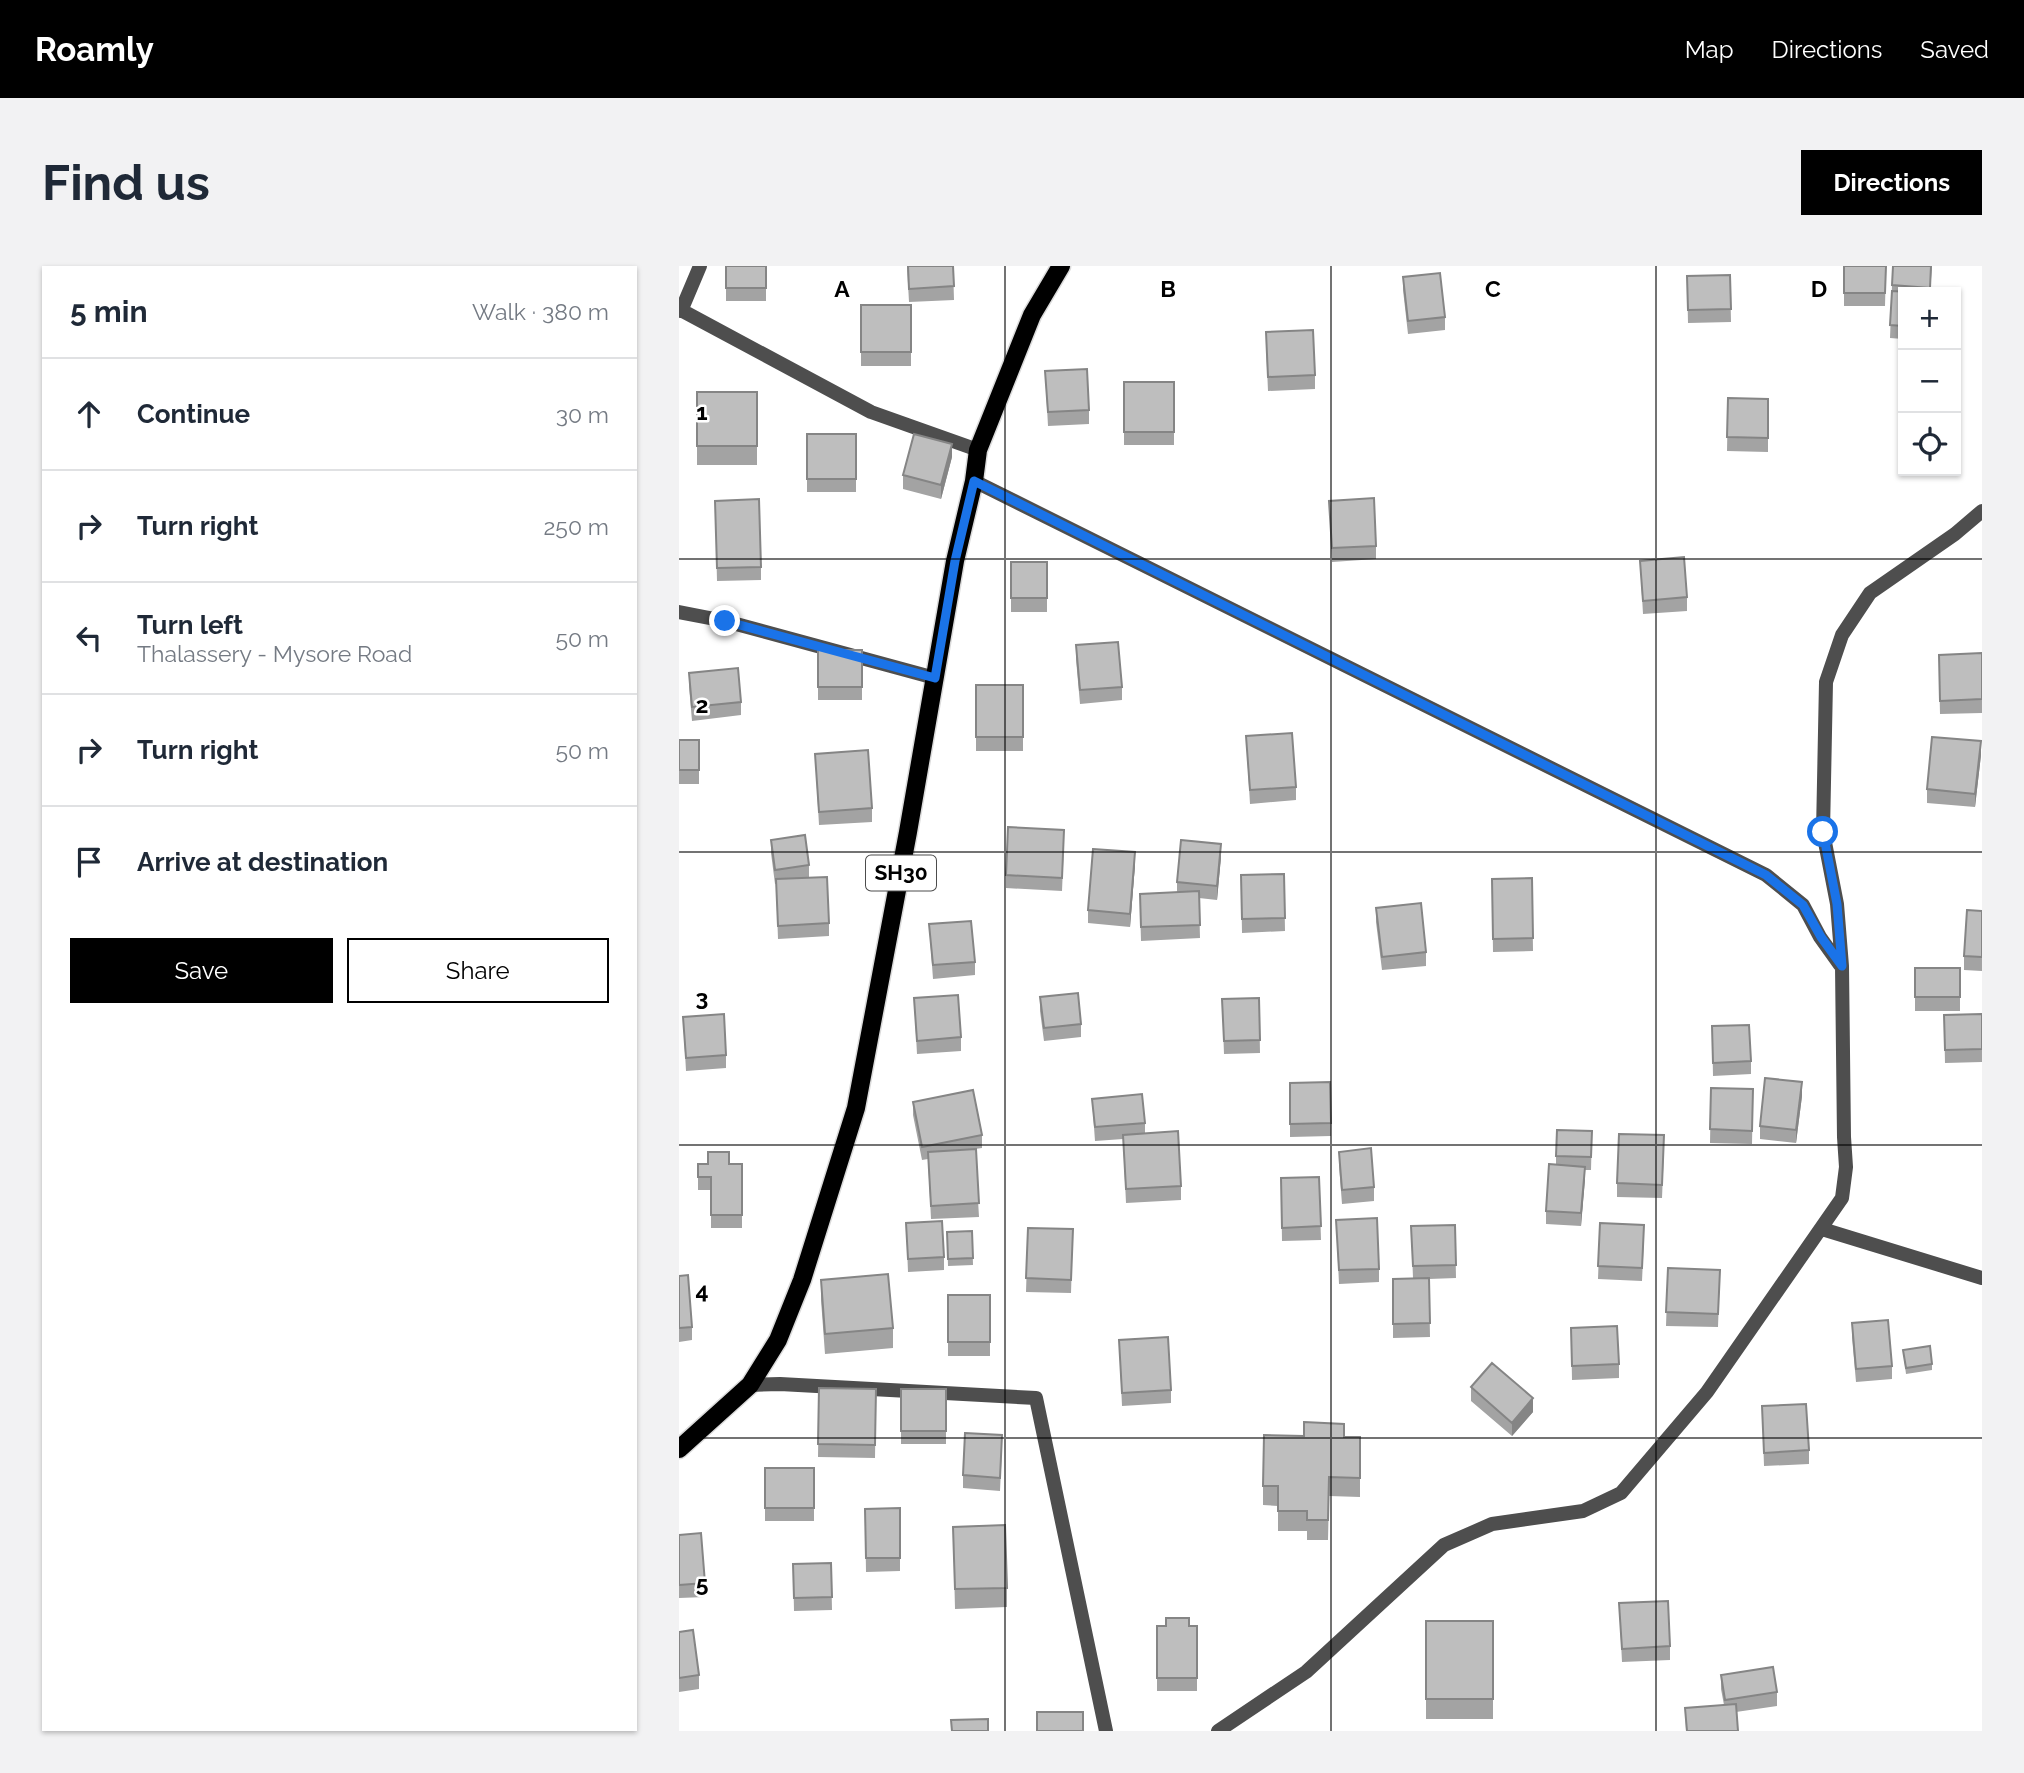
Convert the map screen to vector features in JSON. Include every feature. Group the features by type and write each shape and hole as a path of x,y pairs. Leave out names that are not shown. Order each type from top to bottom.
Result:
{"main road":[{"name":"SH30","path":"679,1449 750,1385 778,1339 802,1280 856,1108 955,561 974,481 978,450 1032,315 1061,266"}],"street":[{"path":"700,266 680,310 871,412 978,450"},
{"path":"974,481 1766,875 1803,905 1842,966"},
{"path":"1218,1731 1307,1672 1444,1545 1492,1524 1583,1511 1621,1493 1707,1392 1842,1198 1846,1167 1842,966 1837,904 1823,832 1826,682 1842,635 1870,593 1955,534 1982,511"},
{"path":"679,612 725,621 935,678"},
{"path":"1822,1229 1982,1278"},
{"path":"750,1385 780,1384 1036,1398 1106,1731"}],"building":[{"path":"726,266 766,266 766,288 726,288"},
{"path":"908,266 953,266 954,286 909,289"},
{"path":"1844,266 1886,266 1885,293 1844,293"},
{"path":"1893,266 1931,266 1930,287 1892,285"},
{"path":"1440,273 1445,317 1408,321 1403,277"},
{"path":"1730,275 1731,309 1688,310 1687,276"},
{"path":"1892,291 1898,291 1898,326 1890,325"},
{"path":"861,305 911,305 911,352 861,352"},
{"path":"1313,330 1315,375 1268,377 1266,332"},
{"path":"1087,369 1089,410 1048,412 1045,371"},
{"path":"1124,382 1174,382 1174,432 1124,432"},
{"path":"697,392 757,392 757,446 697,446"},
{"path":"1728,398 1768,399 1768,438 1727,437"},
{"path":"807,434 856,434 856,479 807,479"},
{"path":"914,434 952,444 941,485 903,475"},
{"path":"1374,498 1376,546 1332,548 1329,501"},
{"path":"759,499 761,567 717,568 715,501"},
{"path":"1684,557 1687,597 1643,601 1640,561"},
{"path":"1011,562 1047,562 1047,598 1011,598"},
{"path":"1118,642 1122,687 1080,690 1076,645"},
{"path":"818,650 862,650 862,687 818,687"},
{"path":"1982,653 1982,699 1940,701 1939,655"},
{"path":"738,668 741,702 692,707 689,673"},
{"path":"976,685 1023,685 1023,737 976,737"},
{"path":"1292,733 1296,787 1250,790 1246,736"},
{"path":"1932,737 1981,741 1975,794 1927,789"},
{"path":"679,740 699,740 699,770 679,770"},
{"path":"868,750 872,808 819,812 815,754"},
{"path":"1008,827 1064,830 1062,878 1006,875"},
{"path":"805,835 809,865 775,870 771,840"},
{"path":"1181,840 1221,844 1217,886 1177,882"},
{"path":"1093,849 1135,852 1130,914 1088,910"},
{"path":"1284,874 1285,918 1242,919 1241,875"},
{"path":"827,877 829,923 778,926 776,879"},
{"path":"1532,878 1533,938 1493,939 1492,879"},
{"path":"1199,891 1200,925 1141,927 1140,894"},
{"path":"1421,903 1426,952 1382,957 1376,908"},
{"path":"1967,910 1982,911 1982,957 1964,956"},
{"path":"971,921 975,962 933,965 929,924"},
{"path":"1915,968 1960,968 1960,997 1915,997"},
{"path":"1078,993 1081,1024 1044,1028 1040,997"},
{"path":"958,995 961,1037 917,1041 914,998"},
{"path":"1259,998 1260,1040 1224,1041 1222,999"},
{"path":"724,1014 726,1055 686,1058 683,1017"},
{"path":"1982,1014 1982,1049 1945,1050 1944,1015"},
{"path":"1749,1025 1751,1061 1713,1063 1712,1026"},
{"path":"1765,1078 1802,1082 1796,1130 1760,1126"},
{"path":"1330,1082 1331,1123 1290,1124 1290,1083"},
{"path":"1711,1088 1753,1089 1752,1131 1710,1129"},
{"path":"973,1090 982,1135 922,1147 913,1102"},
{"path":"1142,1094 1145,1123 1095,1127 1092,1099"},
{"path":"1557,1130 1592,1131 1591,1157 1556,1156"},
{"path":"1178,1131 1181,1186 1126,1189 1123,1135"},
{"path":"1619,1134 1664,1135 1662,1185 1617,1183"},
{"path":"1371,1148 1374,1187 1342,1190 1339,1152"},
{"path":"976,1149 979,1203 931,1206 928,1152"},
{"path":"708,1152 729,1152 729,1164 742,1164 742,1215 711,1215 711,1177 698,1177 698,1164 708,1164"},
{"path":"1549,1164 1585,1167 1581,1213 1546,1211"},
{"path":"1319,1177 1321,1226 1282,1228 1281,1178"},
{"path":"1377,1218 1379,1269 1339,1270 1336,1220"},
{"path":"942,1221 944,1257 908,1259 906,1223"},
{"path":"1600,1223 1644,1225 1642,1268 1598,1266"},
{"path":"1455,1225 1456,1265 1413,1266 1411,1226"},
{"path":"1028,1228 1073,1229 1071,1280 1026,1278"},
{"path":"972,1231 973,1258 948,1259 947,1232"},
{"path":"1668,1268 1720,1270 1718,1314 1666,1312"},
{"path":"888,1274 893,1328 825,1334 821,1280"},
{"path":"688,1275 692,1327 679,1328 679,1276"},
{"path":"1429,1278 1430,1323 1393,1324 1393,1279"},
{"path":"948,1295 990,1295 990,1342 948,1342"},
{"path":"1888,1320 1892,1366 1856,1369 1852,1323"},
{"path":"1617,1326 1619,1364 1572,1366 1571,1328"},
{"path":"1168,1337 1171,1390 1122,1393 1119,1340"},
{"path":"1930,1346 1932,1364 1906,1368 1903,1350"},
{"path":"1492,1363 1533,1398 1512,1423 1471,1387"},
{"path":"819,1388 876,1389 875,1445 818,1444"},
{"path":"901,1389 946,1389 946,1431 901,1431"},
{"path":"1806,1404 1809,1450 1764,1453 1762,1406"},
{"path":"1304,1422 1344,1424 1344,1437 1360,1437 1360,1478 1329,1477 1328,1520 1307,1520 1307,1511 1278,1511 1278,1486 1263,1486 1264,1435 1304,1436"},
{"path":"965,1433 1002,1435 1000,1478 963,1475"},
{"path":"765,1468 814,1468 814,1508 765,1508"},
{"path":"900,1508 900,1558 866,1558 865,1509"},
{"path":"1005,1525 1007,1588 955,1589 953,1527"},
{"path":"701,1533 705,1583 679,1585 679,1535"},
{"path":"831,1563 832,1597 794,1598 793,1564"},
{"path":"1668,1601 1670,1646 1622,1649 1619,1603"},
{"path":"1166,1618 1189,1618 1189,1626 1197,1626 1197,1678 1157,1678 1157,1626 1166,1626"},
{"path":"1426,1621 1493,1621 1493,1699 1426,1699"},
{"path":"693,1630 699,1675 679,1678 679,1632"},
{"path":"1773,1667 1777,1692 1725,1700 1721,1675"},
{"path":"1736,1704 1738,1731 1687,1731 1685,1708"},
{"path":"1037,1712 1083,1712 1083,1731 1037,1731"},
{"path":"988,1719 988,1731 952,1731 951,1720"}],"route":[{"path":"725,621 935,678 955,561 974,481 1766,875 1803,905 1842,966 1837,904 1823,832"}]}
